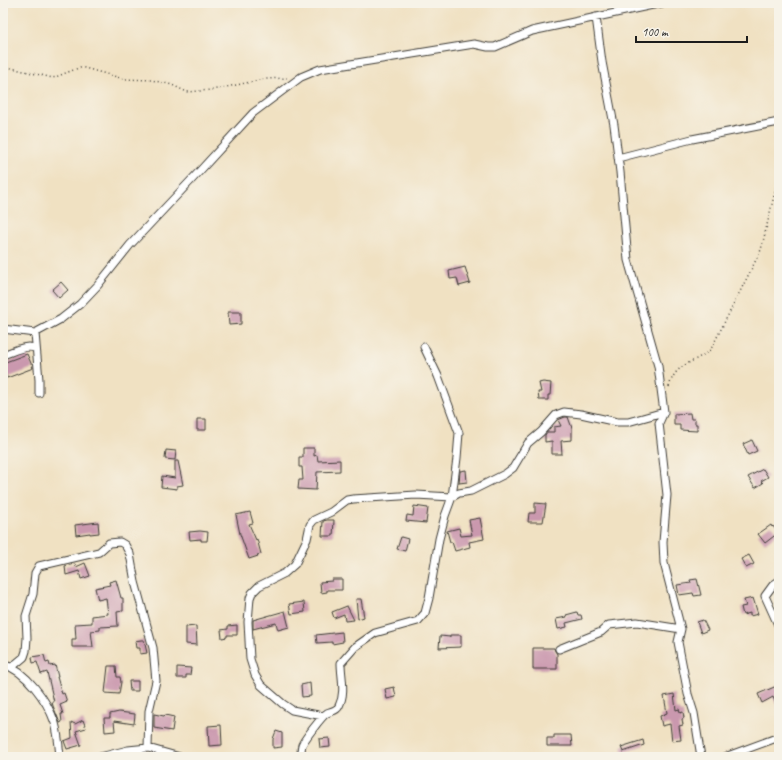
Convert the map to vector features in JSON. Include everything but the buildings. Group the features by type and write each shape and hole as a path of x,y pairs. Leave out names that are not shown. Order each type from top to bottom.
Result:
{"street":[{"path":"3,329 35,333 61,319 80,304 130,245 198,174 253,113 301,77 320,69 474,44 495,47 532,31 662,3"},
{"path":"596,17 602,62 614,126 628,260 658,366 664,412 659,423 667,495 663,542 664,563 681,629 678,642 702,757"},
{"path":"618,158 692,139 779,122"},
{"path":"35,333 39,393"},
{"path":"3,356 28,346 36,349"},
{"path":"301,757 302,745 323,716 327,713 335,711 339,706 342,691 341,663 350,652 375,634 418,621 425,612 434,576 439,539 452,497 459,433 438,376 424,347"},
{"path":"323,716 292,710 261,686 255,675 250,659 248,622 252,592 259,586 285,573 293,567 306,539 310,525 314,520 331,512 347,500 416,495 452,497 460,493 471,491 506,474 513,468 528,443 541,432 556,415 564,412 617,422 628,422 664,412"},
{"path":"12,667 24,657 26,651 26,616 33,594 35,573 39,566 93,554 99,552 108,543 120,542 126,545 130,554 135,582 153,648 156,682 149,711 148,748"},
{"path":"779,581 773,585 765,596 779,626"},
{"path":"559,649 601,632 609,625 636,622 681,629"},
{"path":"3,664 12,667 26,679 42,698 55,724 60,757"},
{"path":"725,757 779,737"},
{"path":"100,757 128,750 148,748 180,757"}],"path":[{"path":"3,66 53,78 81,67 124,78 152,80 172,85 187,92 212,90 264,79 301,77"},
{"path":"668,388 670,380 675,372 682,366 704,356 711,349 761,250 779,175"}]}
